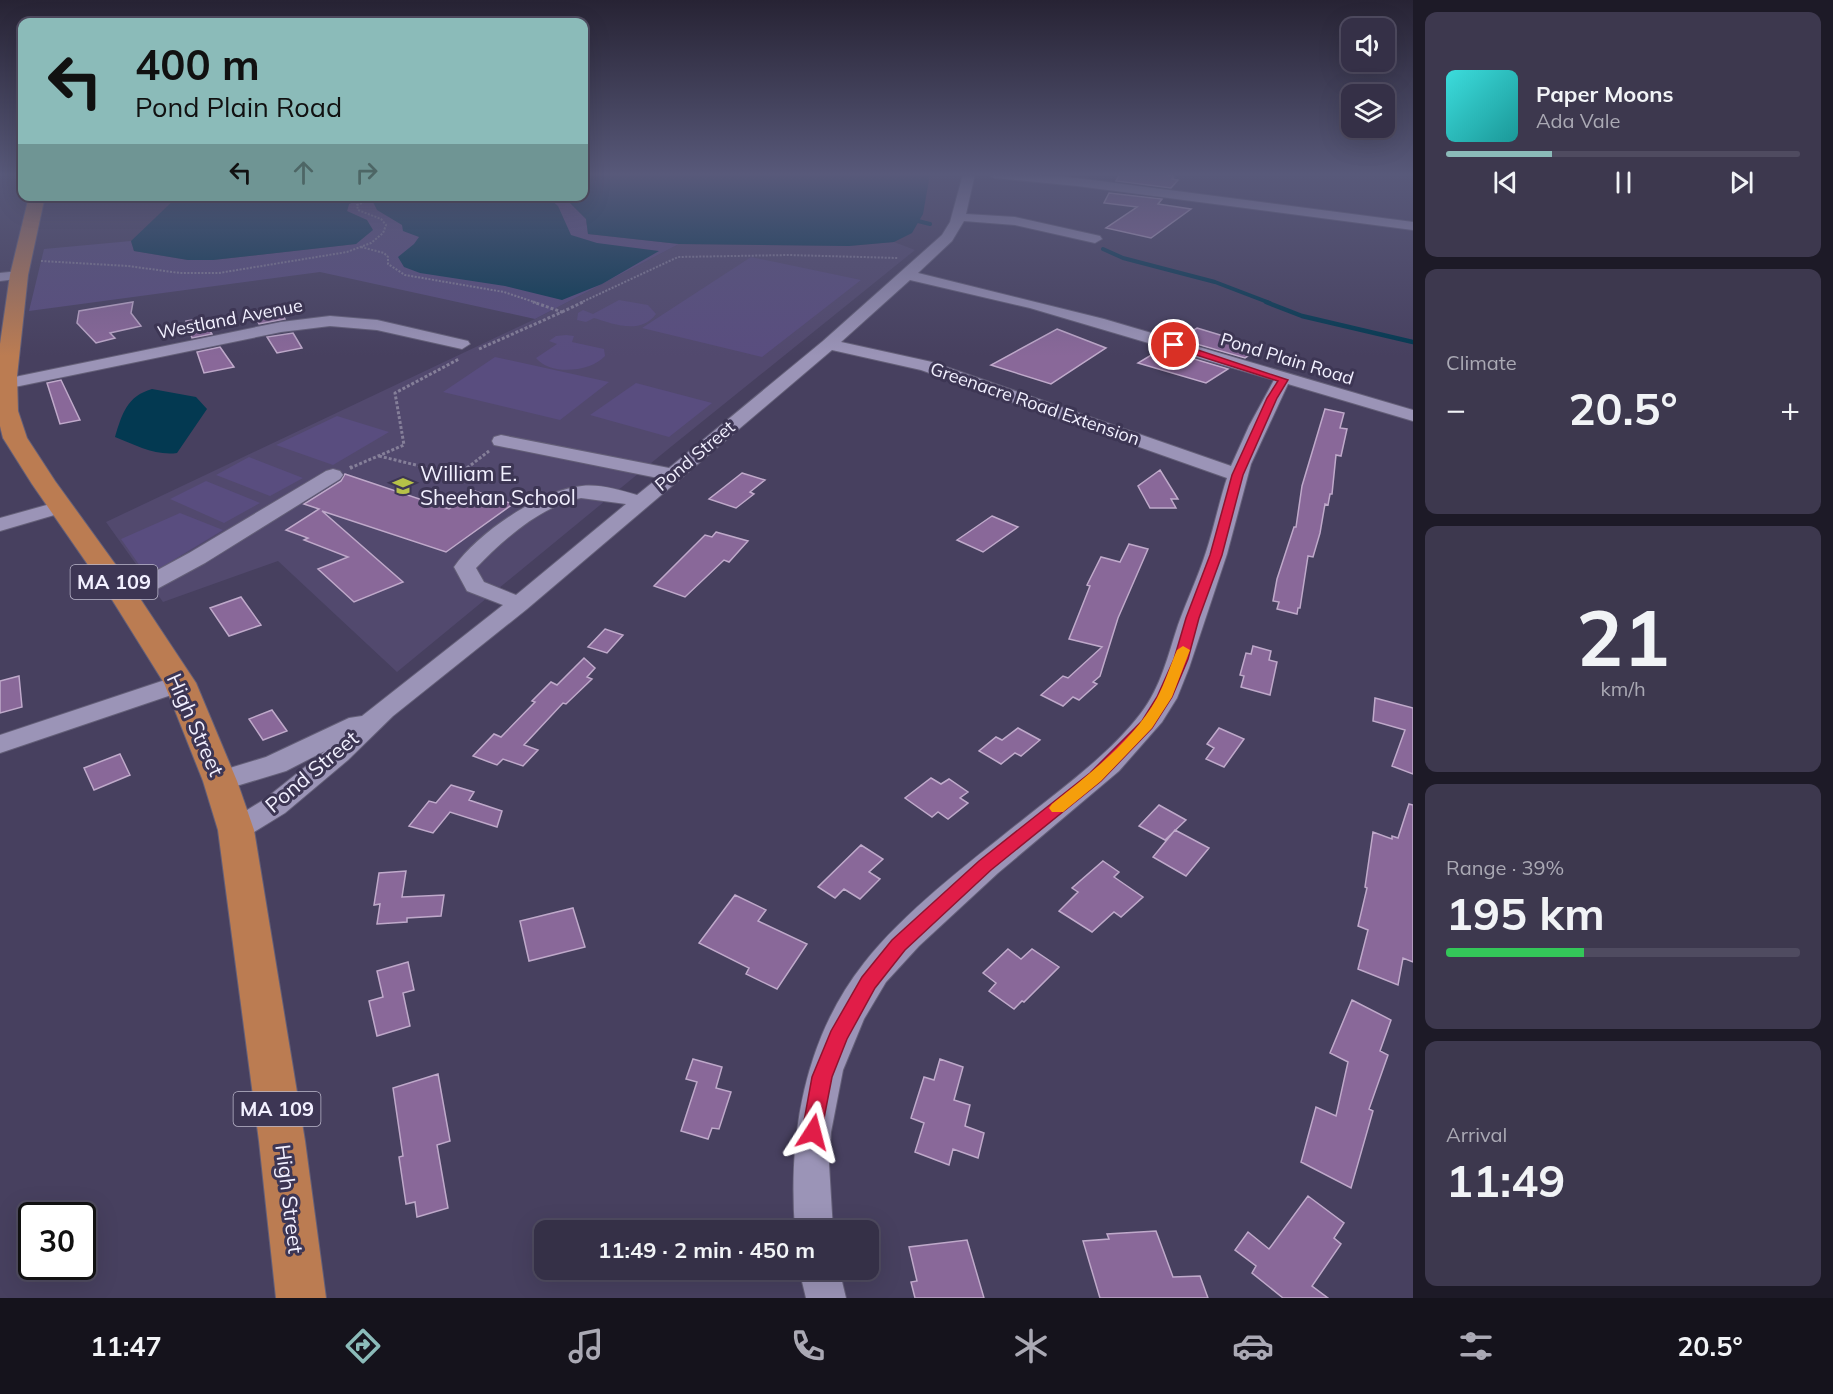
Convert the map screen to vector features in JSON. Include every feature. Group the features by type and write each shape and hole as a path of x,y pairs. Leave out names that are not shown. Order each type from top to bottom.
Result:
{"main road":[{"name":"High Street","path":"26,235 7,311 4,379 7,411 15,438 125,597 180,683 220,781 236,830 282,1141 301,1298"}],"street":[{"name":"Pond Street","path":"236,830 275,806 317,772 384,710 519,604 829,344 906,267 948,235"},
{"path":"1076,235 1095,239"},
{"name":"Pond Plain Road","path":"906,267 1054,309 1283,380 1413,416"},
{"path":"0,277 15,279"},
{"name":"Westland Avenue","path":"4,379 281,327 330,321 377,325 461,352"},
{"name":"Greenacre Road Extension","path":"829,344 926,366 1238,475"},
{"path":"813,1220 810,1199 810,1150 822,1077 838,1037 868,982 898,945 985,865 1096,777 1147,724 1165,697 1181,659 1192,618 1216,555 1238,475 1272,398 1283,380"},
{"path":"501,441 673,475"},
{"path":"125,597 197,558 333,475"},
{"path":"519,604 475,586 465,567 477,553 545,502 560,497 580,492 606,494 641,502"},
{"path":"0,525 61,507"},
{"path":"0,744 180,683"},
{"name":"Pond Street","path":"220,781 276,764 384,710"},
{"path":"822,1280 826,1298"}],"path":[{"path":"15,279 70,262 202,274 243,270 347,252 370,243 381,235"},
{"path":"361,247 384,253 388,257 388,264 405,275 504,292 562,312"},
{"path":"478,350 678,257 781,255 906,267"},
{"path":"333,475 405,445 394,393 461,352"},
{"path":"378,456 458,476 501,441"}],"shaded area":[{"path":"360,235 593,235 679,244 535,319 320,272 29,311 44,249 131,241 134,251 188,260 213,260 356,244"},
{"name":"William E. Sheehan School","path":"894,242 915,250 397,672 278,561 163,602 106,522 535,319 679,244 849,246"},
{"path":"751,257 861,280 762,357 642,328"},
{"path":"619,300 648,305 656,314 643,324 635,326 618,325 594,318 586,322 577,320 578,313 583,310 593,314"},
{"path":"556,336 574,336 572,342 604,349 605,356 590,366 570,370 551,368 536,358 557,344 549,341"},
{"path":"495,357 609,382 560,420 443,392"},
{"path":"636,383 712,403 669,437 590,415"},
{"path":"337,416 389,432 333,465 276,445"},
{"path":"249,457 303,478 270,496 216,475"},
{"path":"206,481 260,503 224,523 170,499"},
{"path":"180,513 223,530 147,576 121,539"}],"water":[{"path":"138,235 367,235 356,244 213,260 188,260 134,251 131,241"},
{"path":"413,235 571,235 597,243 659,251 602,284 562,300 505,286 420,273 404,267 398,257 419,237"},
{"path":"593,235 909,235 894,242 849,246 679,244"},
{"path":"152,389 196,397 207,409 177,453 153,451 115,437 123,414 131,401"}],"building":[{"path":"1136,235 1156,235 1151,238"},
{"path":"133,302 131,313 141,326 110,333 115,338 96,343 77,323 79,311"},
{"path":"279,308 285,319 259,324 252,311"},
{"path":"202,318 212,334 192,338 186,321"},
{"path":"1197,328 1262,347 1245,358 1179,339"},
{"path":"1057,329 1106,348 1051,384 991,365"},
{"path":"293,333 302,348 277,353 267,337"},
{"path":"220,347 234,367 204,373 197,352"},
{"path":"1161,349 1228,369 1206,383 1138,363"},
{"path":"61,380 80,420 60,424 47,383"},
{"path":"1325,409 1344,413 1340,428 1347,429 1341,456 1336,455 1332,494 1330,494 1328,505 1325,504 1313,557 1308,556 1300,608 1297,614 1277,609 1279,602 1273,601 1277,579 1294,527 1296,527 1302,486"},
{"path":"1160,470 1178,499 1171,499 1176,508 1150,508 1138,486"},
{"path":"742,473 765,480 750,492 754,494 736,508 709,499"},
{"path":"345,474 449,509 475,491 513,504 446,552 322,511 403,582 354,602 318,569 348,557 304,540 308,538 286,530 319,509 304,504 341,481"},
{"path":"992,516 1018,527 983,552 957,540"},
{"path":"716,532 748,541 729,562 724,560 685,597 654,586 705,535 712,537"},
{"path":"1129,544 1148,549 1118,618 1100,676 1093,682 1097,684 1079,700 1073,697 1063,706 1041,695 1063,676 1068,678 1102,647 1069,639 1090,586 1087,585 1101,557 1120,562"},
{"path":"241,597 261,625 229,636 210,608"},
{"path":"605,629 623,635 607,653 588,647"},
{"path":"1253,646 1271,651 1269,660 1277,662 1270,695 1241,687 1244,676 1240,675 1246,653 1251,654"},
{"path":"584,658 595,668 587,677 592,679 566,704 563,703 524,745 538,750 523,766 503,759 497,765 473,756 494,734 501,737 551,682 557,685"},
{"path":"19,676 22,707 0,713 0,681"},
{"path":"1375,698 1413,708 1413,774 1392,766 1405,730 1373,721"},
{"path":"272,710 287,731 263,740 249,719"},
{"path":"1018,728 1040,740 1021,756 1015,753 1001,764 979,751 996,737 1002,740"},
{"path":"1219,728 1244,739 1224,767 1206,759 1214,748 1207,744"},
{"path":"120,754 130,775 94,790 84,768"},
{"path":"931,778 941,784 949,779 968,792 960,798 968,803 948,819 938,812 932,817 905,798"},
{"path":"451,785 474,792 469,800 502,811 497,827 450,812 433,833 409,826 429,801 436,803"},
{"path":"1409,804 1413,805 1413,962 1403,958 1398,985 1358,969 1368,930 1358,926 1367,888 1365,887 1373,832 1392,839 1392,836 1398,838"},
{"path":"1159,805 1186,820 1165,840 1139,826"},
{"path":"1175,830 1209,848 1186,876 1153,857"},
{"path":"861,845 883,859 869,872 880,879 860,899 844,889 835,898 818,887"},
{"path":"1103,861 1119,872 1114,877 1143,897 1121,917 1114,912 1092,932 1059,911 1078,892 1072,888"},
{"path":"406,871 402,897 444,895 441,916 407,918 407,922 377,924 380,904 374,905 379,873"},
{"path":"735,895 766,910 758,921 807,944 777,989 746,974 749,968 699,943"},
{"path":"573,908 585,947 529,961 520,921"},
{"path":"1008,949 1021,959 1032,949 1059,967 1014,1009 989,991 996,983 983,973"},
{"path":"408,962 414,990 403,993 410,1026 377,1036 369,1001 383,997 377,971"},
{"path":"1352,1000 1391,1020 1380,1051 1388,1055 1369,1109 1373,1111 1351,1188 1301,1162 1316,1107 1336,1116 1348,1062 1330,1053"},
{"path":"693,1059 722,1067 716,1088 731,1092 719,1129 712,1128 708,1139 681,1131 697,1082 686,1079"},
{"path":"940,1059 963,1067 954,1100 970,1105 965,1126 984,1133 978,1158 953,1149 949,1165 915,1152 924,1123 911,1118 924,1077 934,1080"},
{"path":"438,1074 450,1141 437,1145 448,1208 417,1217 415,1202 406,1204 399,1157 403,1156 393,1088"},
{"path":"1308,1196 1344,1223 1334,1238 1341,1244 1312,1286 1328,1298 1283,1298 1252,1273 1256,1266 1235,1250 1248,1232 1269,1249"},
{"path":"1156,1231 1173,1277 1200,1276 1208,1298 1100,1298 1083,1241 1109,1239 1107,1234"},
{"path":"967,1240 984,1298 915,1298 911,1282 917,1281 909,1247"}],"waterway":[{"path":"1103,249 1123,258 1215,282 1270,303"},
{"path":"1266,302 1302,316 1413,342"}],"slow traffic":[{"path":"1057,808 1096,777 1147,724 1165,697 1183,650"}],"place":[{"name":"William E. Sheehan School","path":"403,486"}],"route":[{"path":"813,1132 822,1077 838,1037 868,982 898,945 985,865 1096,777 1147,724 1165,697 1181,659 1192,618 1216,555 1238,475 1272,398 1283,380 1174,345"}]}
